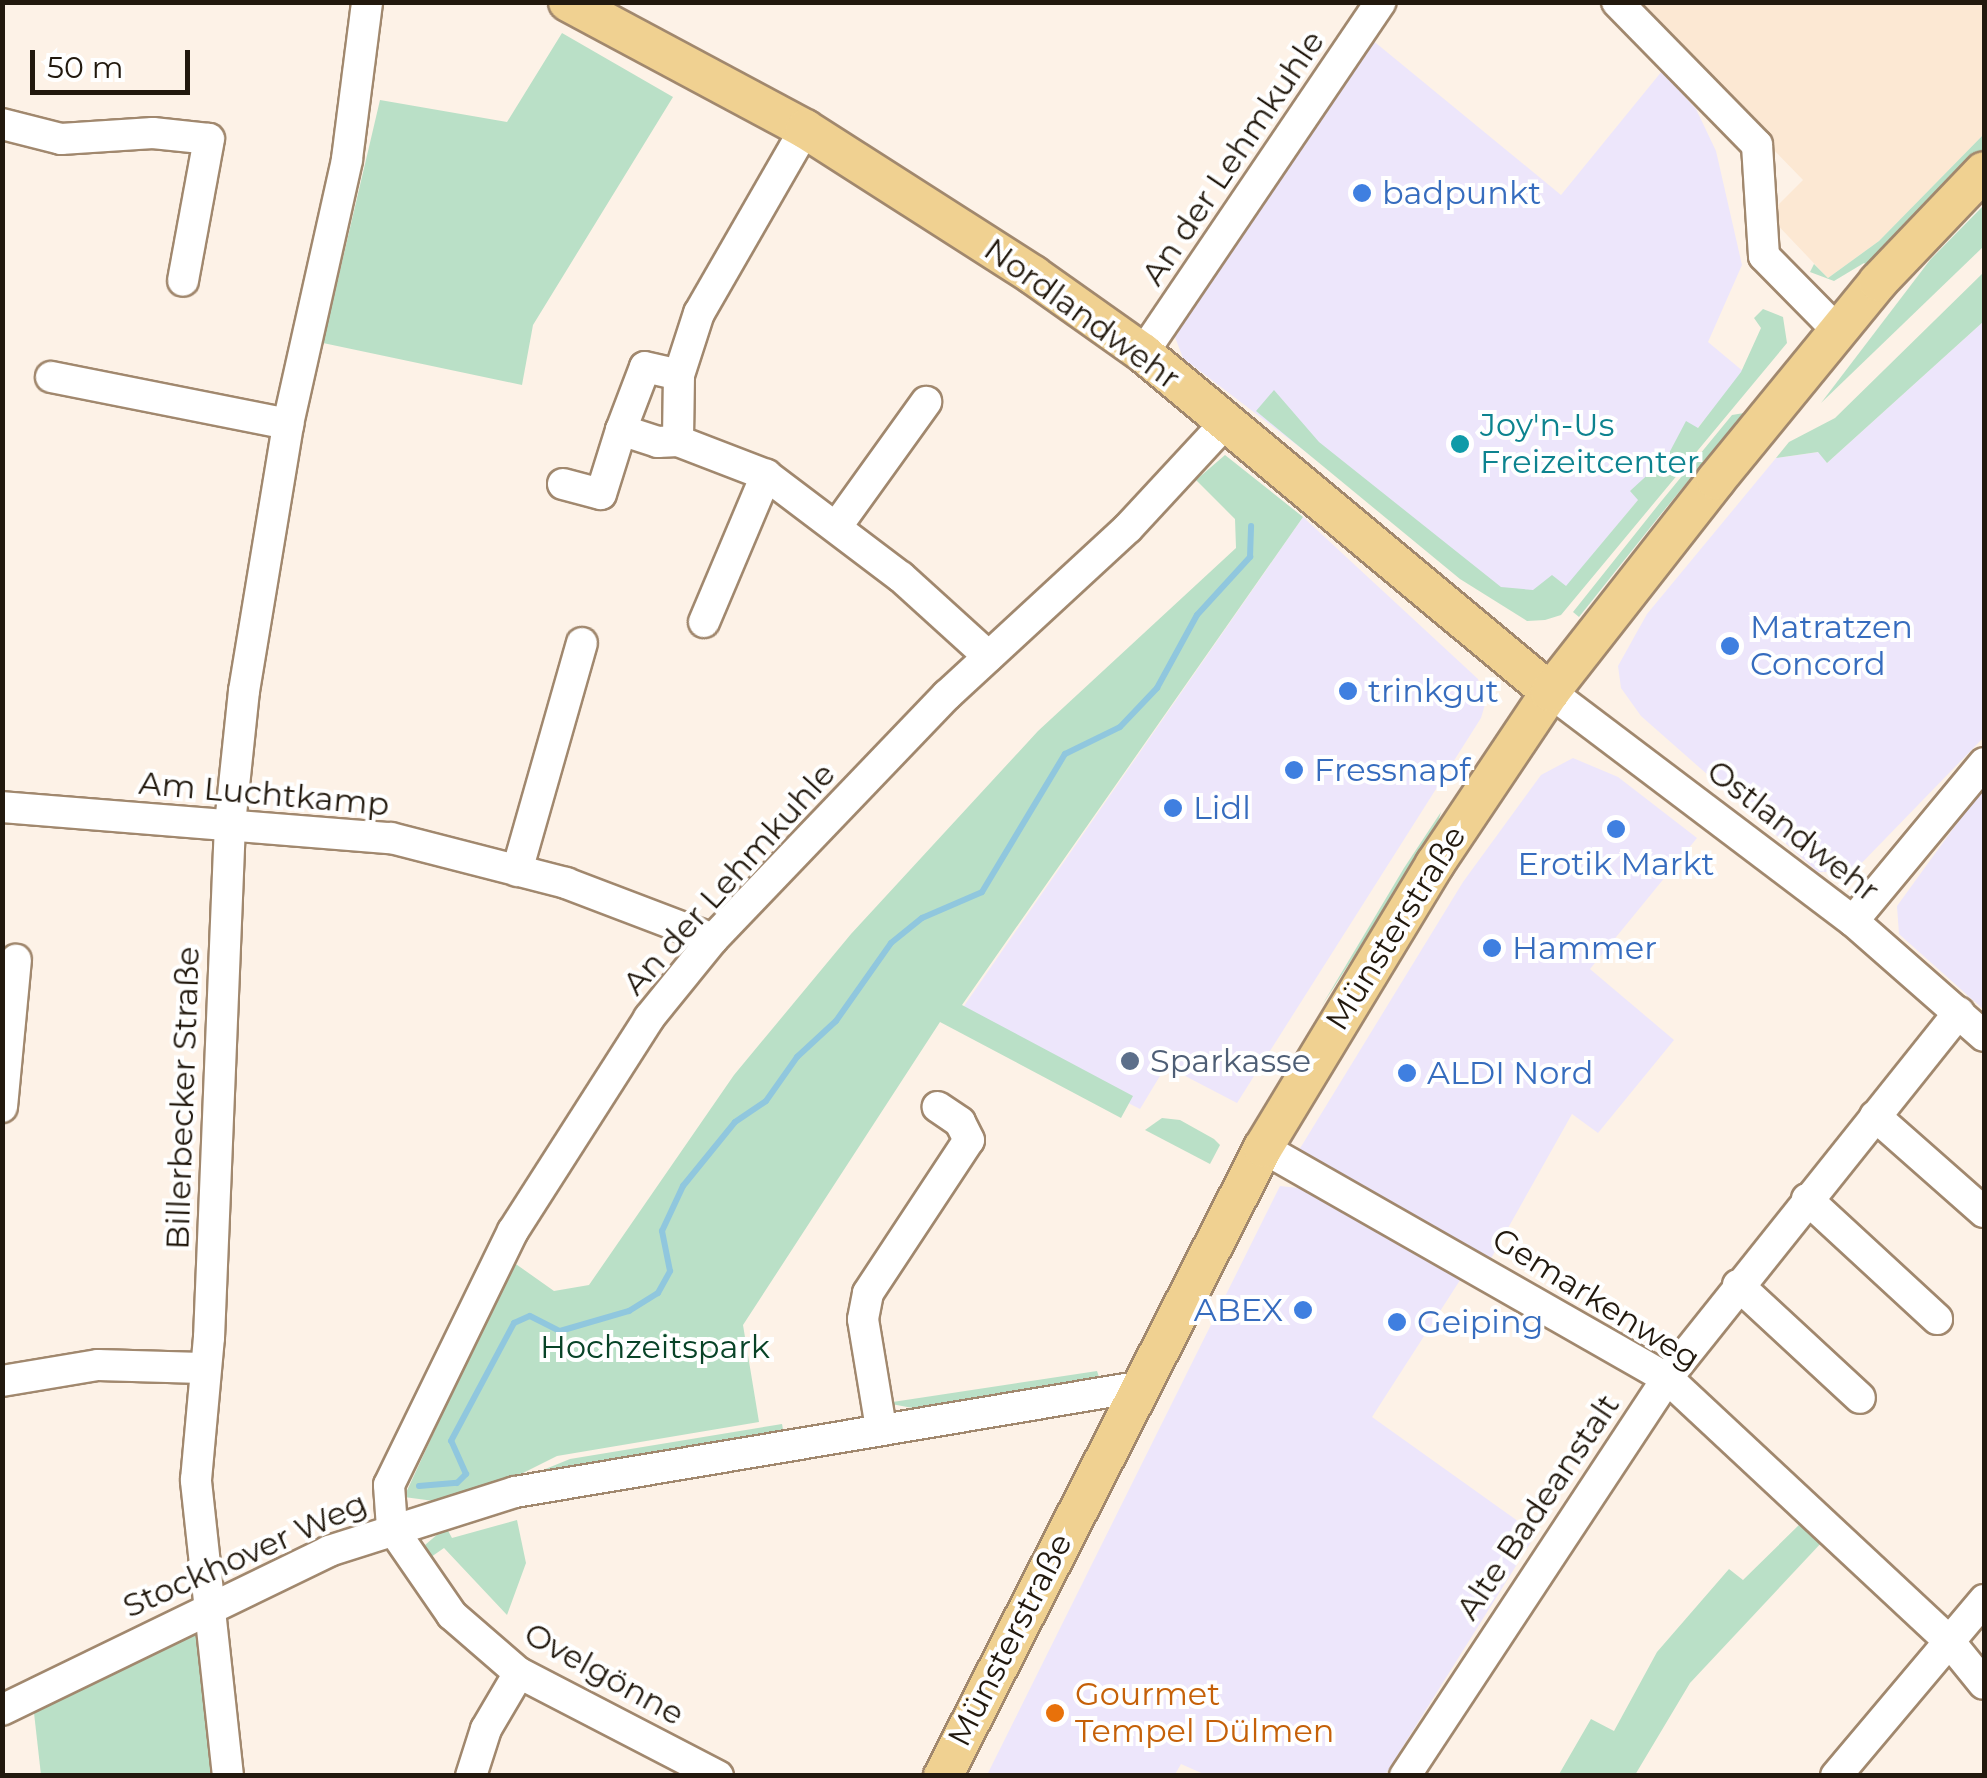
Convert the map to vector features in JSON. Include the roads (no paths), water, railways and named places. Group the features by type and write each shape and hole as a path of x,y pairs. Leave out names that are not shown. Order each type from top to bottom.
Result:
{"main road":[{"name":"Nordlandwehr","path":"568,2 806,128 1142,353 1550,692"},
{"name":"Münsterstraße","path":"943,1776 1137,1387 1263,1148 1396,923 1550,692 1838,331 1984,172"}],"street":[{"name":"Billerbecker Straße","path":"228,1776 196,1480 202,1368 209,1338 230,824 244,691 288,424 346,159 367,2"},
{"name":"An der Lehmkuhle","path":"1142,353 1381,2"},
{"path":"1617,2 1757,145 1764,256 1838,331"},
{"path":"2,124 61,139 153,133 209,139 183,281"},
{"path":"678,441 678,376 699,313 806,128"},
{"path":"563,484 601,494 645,367 678,376"},
{"path":"51,377 288,424"},
{"path":"837,526 926,402"},
{"name":"An der Lehmkuhle","path":"392,1528 389,1485 513,1231 649,1018 714,939 988,656 1128,528 1227,421"},
{"path":"620,430 678,441 766,475 837,526 988,656"},
{"path":"704,622 766,475"},
{"path":"517,871 563,691 582,642"},
{"name":"Ostlandwehr","path":"1550,692 1853,921 1984,1036"},
{"path":"1853,921 1984,763"},
{"name":"Am Luchtkamp","path":"2,807 391,838 517,871 714,939"},
{"path":"2,1107 16,960"},
{"name":"Alte Badeanstalt","path":"1405,1776 1667,1378 1959,1012"},
{"path":"881,1428 862,1320 868,1293 969,1140 960,1122 938,1107"},
{"path":"1875,1116 1984,1212"},
{"name":"Gemarkenweg","path":"1263,1148 1492,1273 1667,1378 1949,1641 1984,1684"},
{"path":"1807,1199 1937,1318"},
{"path":"1738,1285 1860,1398"},
{"path":"2,1381 98,1364 202,1368"},
{"name":"Stockhover Weg","path":"2,1710 210,1609 392,1528 557,1482 1137,1387"},
{"name":"Ovelgönne","path":"392,1528 452,1615 519,1674 718,1776"},
{"path":"1836,1776 1984,1600"},
{"path":"470,1776 486,1729 519,1674"}],"waterway":[{"path":"419,1486 457,1483 466,1474 451,1441 514,1323 530,1316 560,1331 629,1311 658,1293 670,1271 662,1231 683,1186 735,1122 766,1101 797,1057 836,1021 891,943 922,918 982,892 1065,754 1120,727 1157,688 1197,615 1250,557 1251,526"}],"place":[{"name":"badpunkt","path":"1362,193"},
{"name":"Joy'n-Us Freizeitcenter","path":"1460,444"},
{"name":"Matratzen Concord","path":"1730,646"},
{"name":"trinkgut","path":"1348,691"},
{"name":"Fressnapf","path":"1294,770"},
{"name":"Lidl","path":"1173,808"},
{"name":"Erotik Markt","path":"1616,829"},
{"name":"Hammer","path":"1492,948"},
{"name":"Sparkasse","path":"1130,1061"},
{"name":"ALDI Nord","path":"1407,1073"},
{"name":"ABEX","path":"1303,1310"},
{"name":"Geiping","path":"1397,1322"},
{"name":"Gourmet Tempel Dülmen","path":"1055,1713"}],"park label":[{"name":"Hochzeitspark","path":"655,1347"}]}
